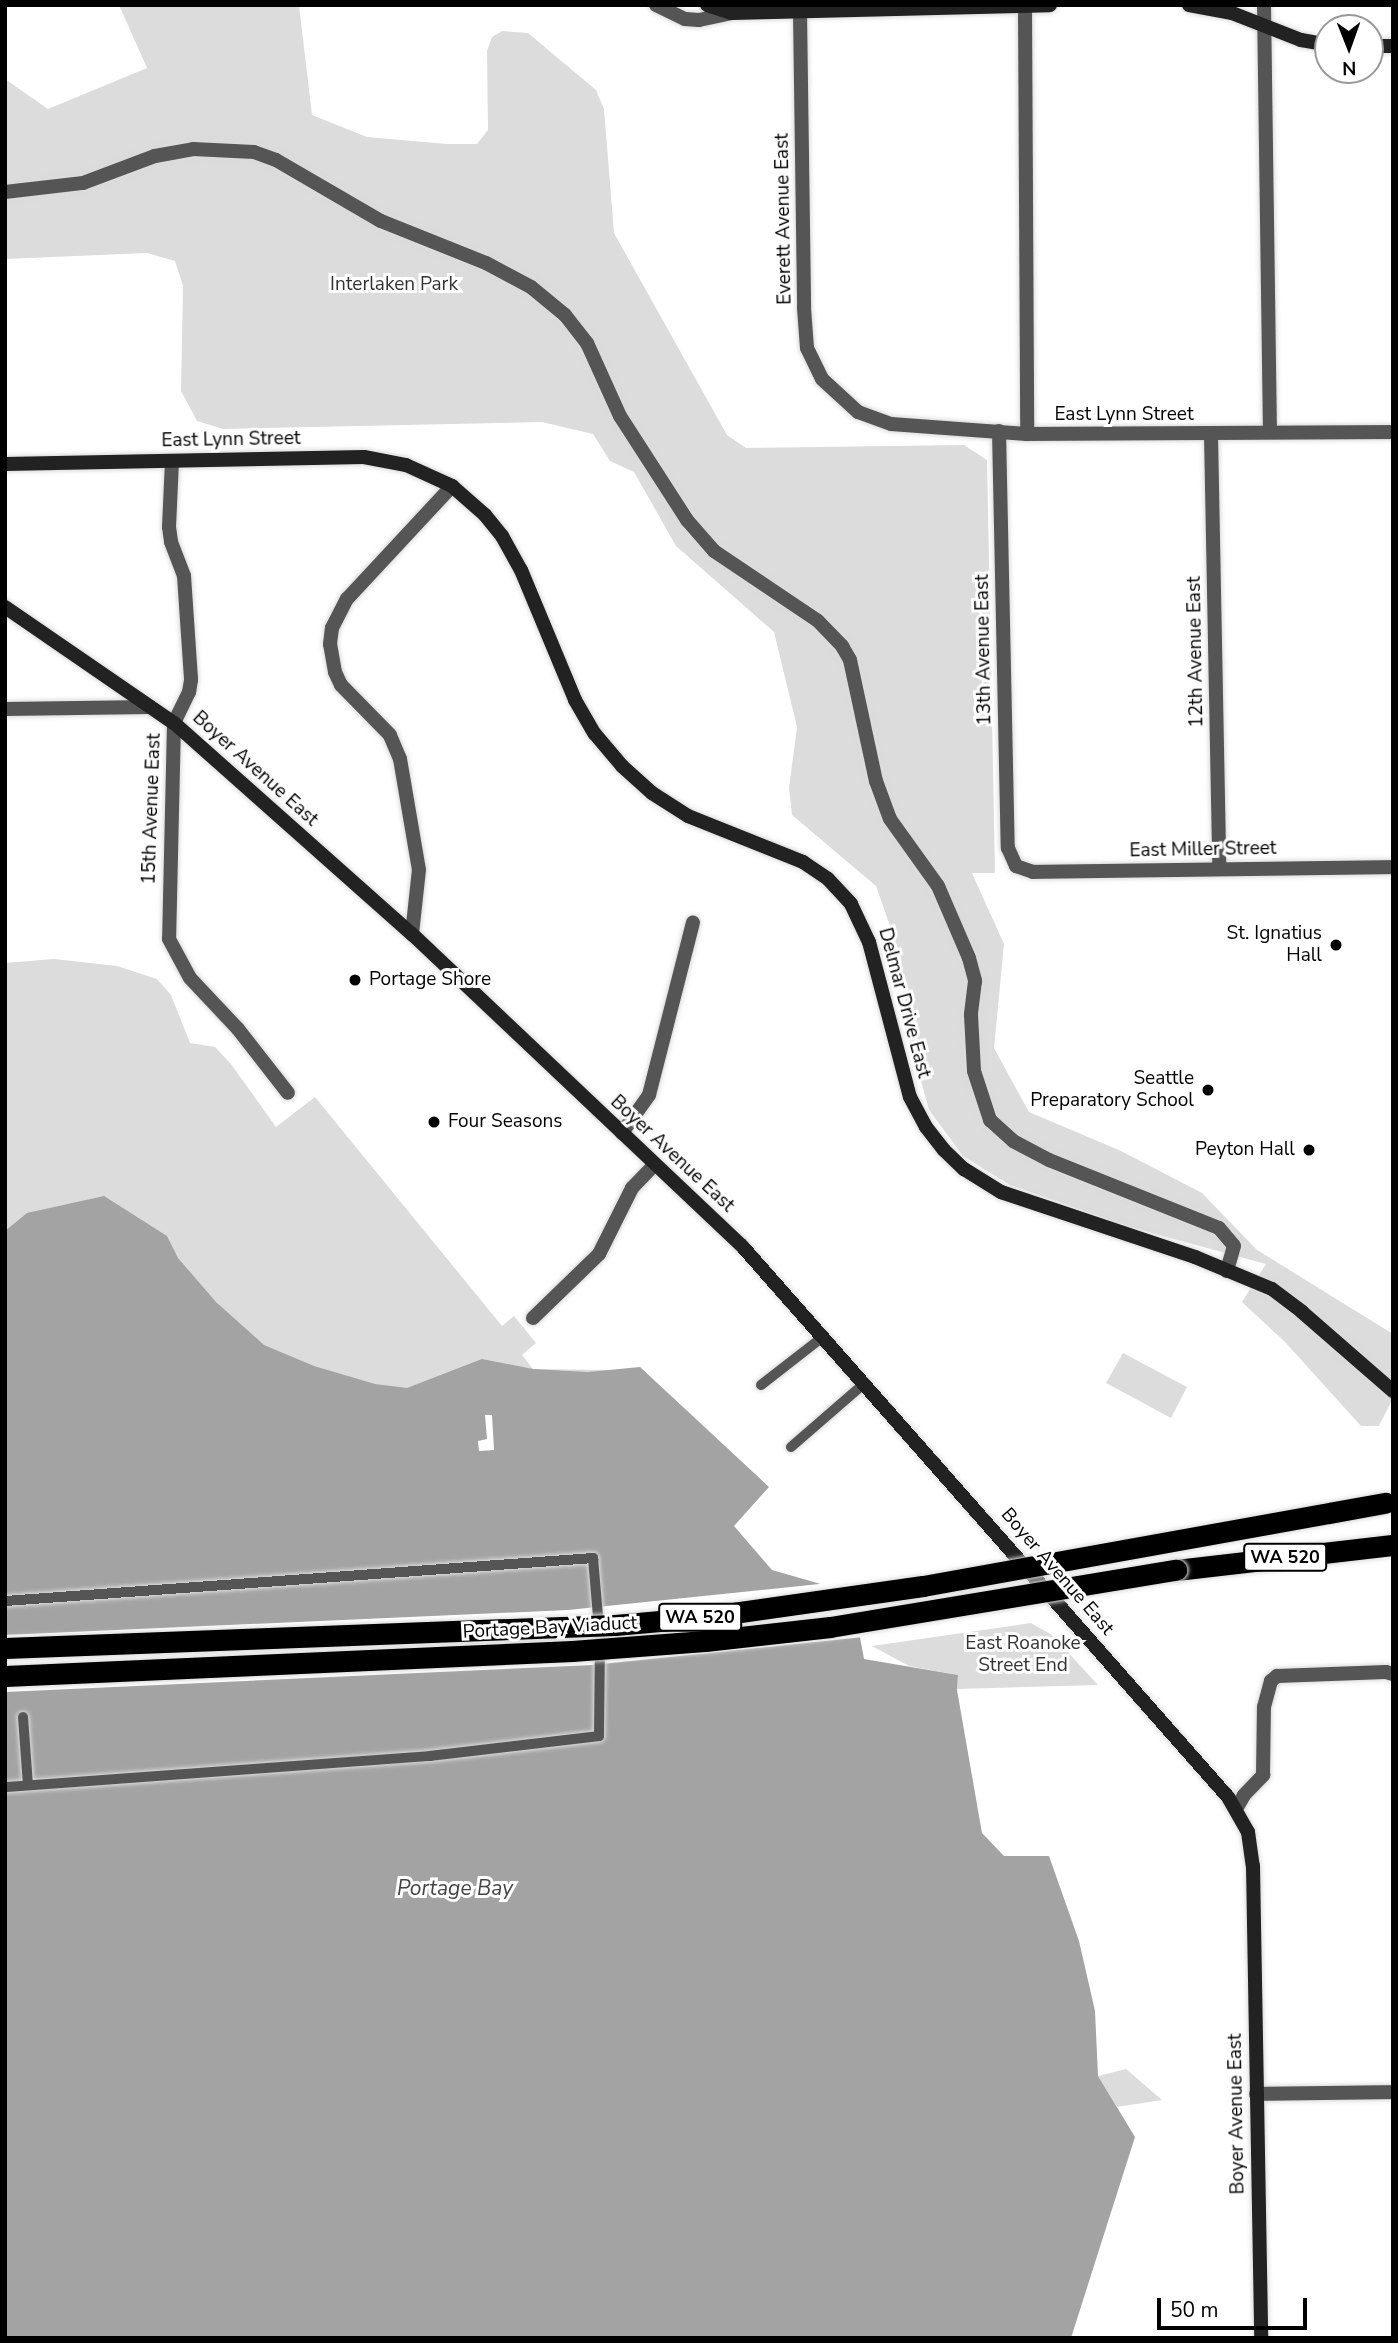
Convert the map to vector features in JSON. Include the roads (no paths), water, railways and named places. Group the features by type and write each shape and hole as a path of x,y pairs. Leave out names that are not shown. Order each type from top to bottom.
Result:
{"highway":[{"name":"WA 520","path":"5,1648 602,1626 705,1617 923,1586 1390,1503"},
{"name":"Portage Bay Viaduct","path":"5,1676 572,1651 705,1641 830,1627 1176,1570 1393,1545"}],"street":[{"path":"656,5 685,19 699,20 732,13 800,8 1049,5"},
{"path":"707,5 732,13"},
{"path":"1189,5 1232,13 1264,27 1314,42"},
{"path":"1264,5 1270,432"},
{"path":"1025,6 1027,434"},
{"name":"Everett Avenue East","path":"800,8 804,308 807,348 822,379 858,412"},
{"path":"5,192 83,183 155,156 193,149 254,152 276,160 381,221 486,263 520,281 565,316 587,343 620,416 687,520 715,551 818,621 842,646 849,660 876,781 890,819 938,886 969,958 975,981 971,1015 974,1071 990,1120 1013,1141 1049,1160 1219,1228 1234,1246 1227,1270"},
{"name":"East Lynn Street","path":"858,412 891,424 1027,434 1393,432"},
{"name":"13th Avenue East","path":"999,431 1008,848 1016,866"},
{"name":"12th Avenue East","path":"1211,434 1219,869"},
{"name":"East Lynn Street","path":"5,464 364,457 406,465 452,486"},
{"name":"15th Avenue East","path":"172,461 169,527 171,541 184,576 191,680 189,692 174,723 169,939 190,978 238,1029 288,1093"},
{"path":"412,934 419,870 400,759 390,735 341,685 335,672 330,644 332,628 347,599 452,486"},
{"name":"Delmar Drive East","path":"452,486 485,514 502,536 521,570 575,700 595,734 622,766 652,793 688,816 803,862 828,879 851,904 869,942 910,1097 926,1127 944,1150 985,1184 1017,1199 1227,1270 1272,1289 1393,1391"},
{"name":"Boyer Avenue East","path":"5,607 174,723 412,934 742,1246 1125,1678 1236,1809 1248,1832 1253,1866 1261,2338"},
{"path":"5,709 150,707"},
{"name":"East Miller Street","path":"1016,866 1033,872 1393,867"},
{"path":"622,1133 649,1095 693,923"},
{"path":"533,1318 599,1254 632,1188 655,1164"},
{"path":"1236,1809 1244,1795 1263,1775 1264,1707 1271,1681 1277,1675 1393,1674"},
{"path":"1256,2094 1393,2092"}],"lane":[{"path":"761,1385 824,1336"},
{"path":"791,1447 865,1383"},
{"path":"5,1601 593,1558 600,1639 599,1736 430,1756 5,1787"},
{"path":"23,1717 28,1785"}],"water":[{"name":"Portage Bay","path":"104,1196 167,1236 178,1258 216,1302 264,1345 314,1366 375,1384 407,1388 482,1359 533,1369 588,1372 640,1367 769,1487 734,1526 772,1570 852,1593 864,1659 958,1675 957,1690 982,1833 1004,1856 1049,1856 1079,1941 1095,2011 1098,2076 1135,2137 1071,2338 5,2338 5,1231 27,1213"}],"place":[{"name":"St. Ignatius Hall","path":"1336,945"},
{"name":"Portage Shore","path":"355,980"},
{"name":"Seattle Preparatory School","path":"1208,1090"},
{"name":"Four Seasons","path":"434,1122"},
{"name":"Peyton Hall","path":"1309,1150"}],"park label":[{"name":"Interlaken Park","path":"394,285"},
{"name":"East Roanoke Street End","path":"1023,1655"}]}
